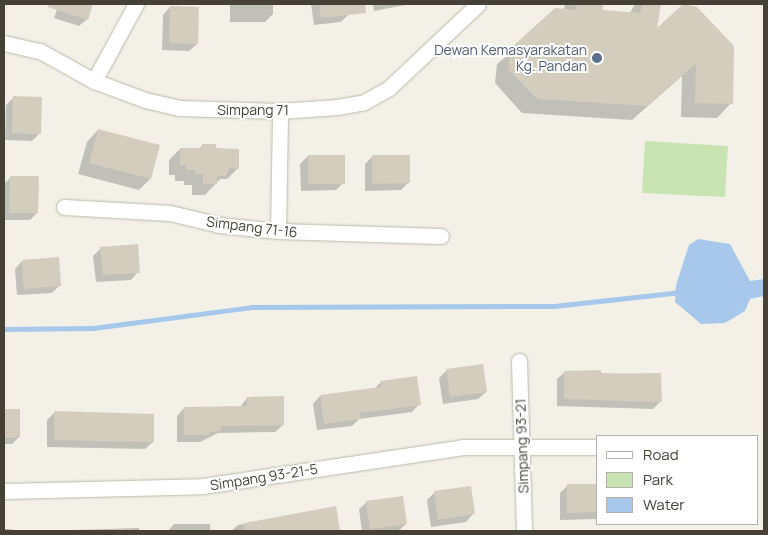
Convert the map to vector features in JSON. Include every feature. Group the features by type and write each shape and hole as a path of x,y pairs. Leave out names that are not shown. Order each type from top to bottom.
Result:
{"street":[{"path":"94,81 136,4"},
{"name":"Simpang 71","path":"4,43 40,51 94,81 145,100 179,108 280,111 364,102 389,88 410,71 478,4"},
{"path":"278,231 280,111"},
{"name":"Simpang 71-16","path":"64,207 170,213 220,225 278,231 441,236"},
{"name":"Simpang 93-21","path":"519,361 524,531"},
{"name":"Simpang 93-21-5","path":"4,491 204,486 463,447 522,445 596,447"}],"green space":[{"path":"645,141 728,146 725,197 642,193"}],"water":[{"path":"698,239 730,244 750,281 764,279 764,296 750,299 745,311 725,323 701,324 675,302 676,285 689,245"}],"building":[{"path":"48,4 93,4 88,20 48,7"},
{"path":"319,4 365,4 366,13 321,18"},
{"name":"Dewan Kemasyarakatan Kg. Pandan","path":"577,4 603,4 603,10 640,13 643,4 661,4 657,28 683,4 697,7 734,46 733,104 695,103 696,63 647,106 537,99 508,69 511,48 555,8 576,10"},
{"path":"170,6 199,7 198,44 169,43"},
{"path":"13,96 42,97 41,134 12,133"},
{"path":"98,129 160,145 151,179 89,163"},
{"path":"202,144 216,144 216,148 239,149 239,169 230,168 226,176 217,176 217,184 203,184 203,174 195,174 195,170 186,170 186,165 180,165 180,148 202,148"},
{"path":"308,155 345,155 345,184 308,184"},
{"path":"372,155 410,155 410,183 372,184"},
{"path":"10,176 39,176 38,213 9,213"},
{"path":"138,244 140,273 103,275 100,247"},
{"path":"59,257 61,286 24,289 22,260"},
{"path":"483,364 487,392 450,397 446,369"},
{"path":"601,370 601,374 661,373 662,402 564,399 564,371"},
{"path":"417,376 421,405 360,413 361,419 324,424 320,395 381,387 380,381"},
{"path":"284,396 284,425 221,426 221,431 209,432 209,435 184,435 184,407 247,406 247,397"},
{"path":"4,409 20,409 20,437 4,438"},
{"path":"54,411 154,414 154,442 54,440"},
{"path":"567,484 596,484 596,512 567,513"},
{"path":"471,486 475,514 438,520 434,491"},
{"path":"403,496 407,524 370,529 366,501"},
{"path":"336,506 340,531 245,531 244,523"}],"waterway":[{"path":"4,329 93,328 252,307 554,306 681,292"}],"place":[{"name":"Dewan Kemasyarakatan Kg. Pandan","path":"597,58"}]}
